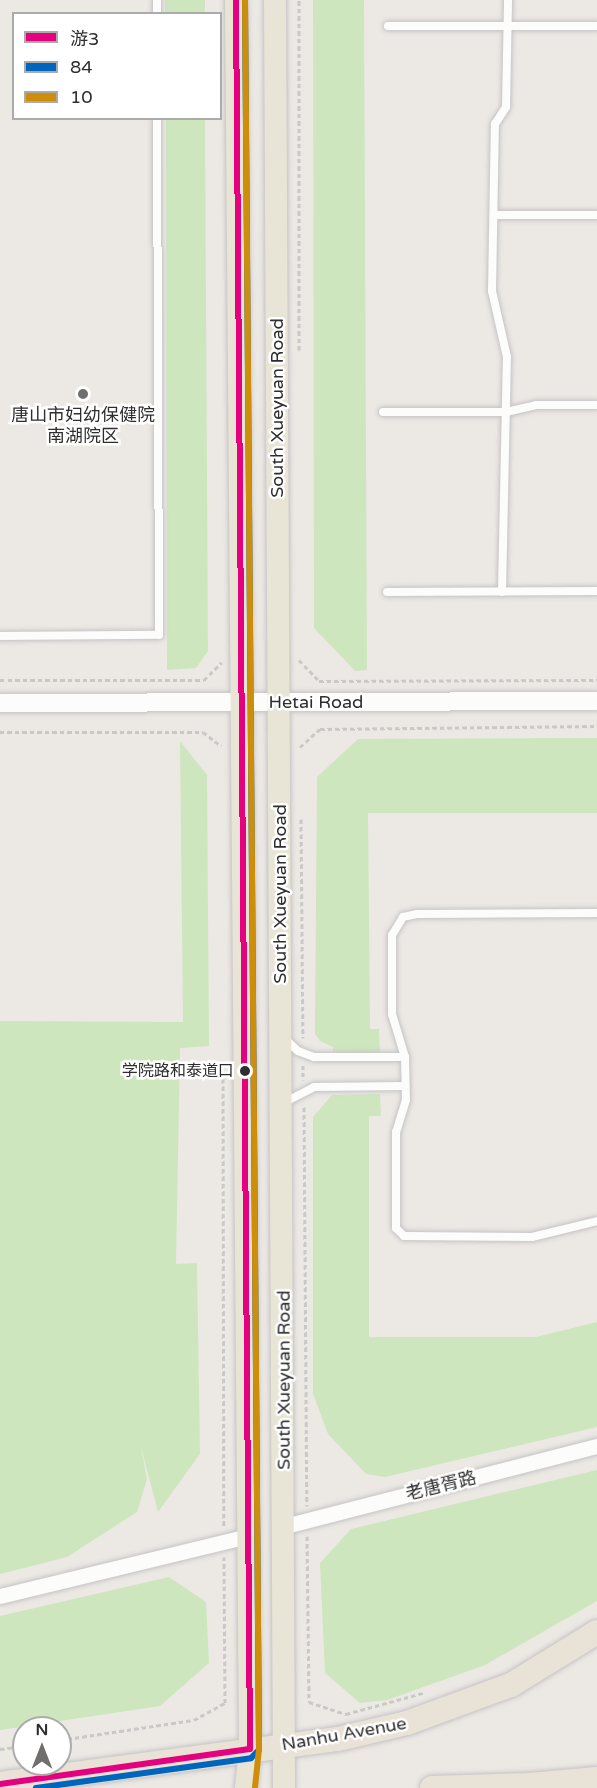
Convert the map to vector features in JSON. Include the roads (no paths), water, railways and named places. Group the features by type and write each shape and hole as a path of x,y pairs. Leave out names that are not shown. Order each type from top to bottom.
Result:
{"highway":[{"name":"Nanhu Avenue","path":"0,1784 338,1739 452,1709 511,1685 597,1632"},
{"path":"432,1788 530,1785 597,1779"}],"main road":[{"name":"South Xueyuan Road","path":"236,0 250,1749 246,1788"},
{"name":"South Xueyuan Road","path":"275,0 285,1526 284,1788"}],"street":[{"name":"Hetai Road","path":"0,703 597,701"},
{"name":"老唐胥路","path":"285,1526 597,1446"},
{"path":"0,1596 248,1536"}],"lane":[{"path":"502,592 507,357 492,291 495,124 506,106 508,0"},
{"path":"388,26 597,26"},
{"path":"0,636 159,635 157,120"},
{"path":"494,215 597,215"},
{"path":"383,412 506,412 536,405 597,405"},
{"path":"387,592 597,591"},
{"path":"597,914 417,914 404,917 392,935 392,1014 405,1057 406,1100 396,1132 396,1228 404,1236 532,1237 597,1221"},
{"path":"281,1035 303,1053 314,1057 405,1057"},
{"path":"282,1104 314,1087 405,1086"}],"place":[{"name":"唐山市妇幼保健院 南湖院区","path":"83,394"},
{"name":"学院路和泰道口","path":"245,1071"}]}
